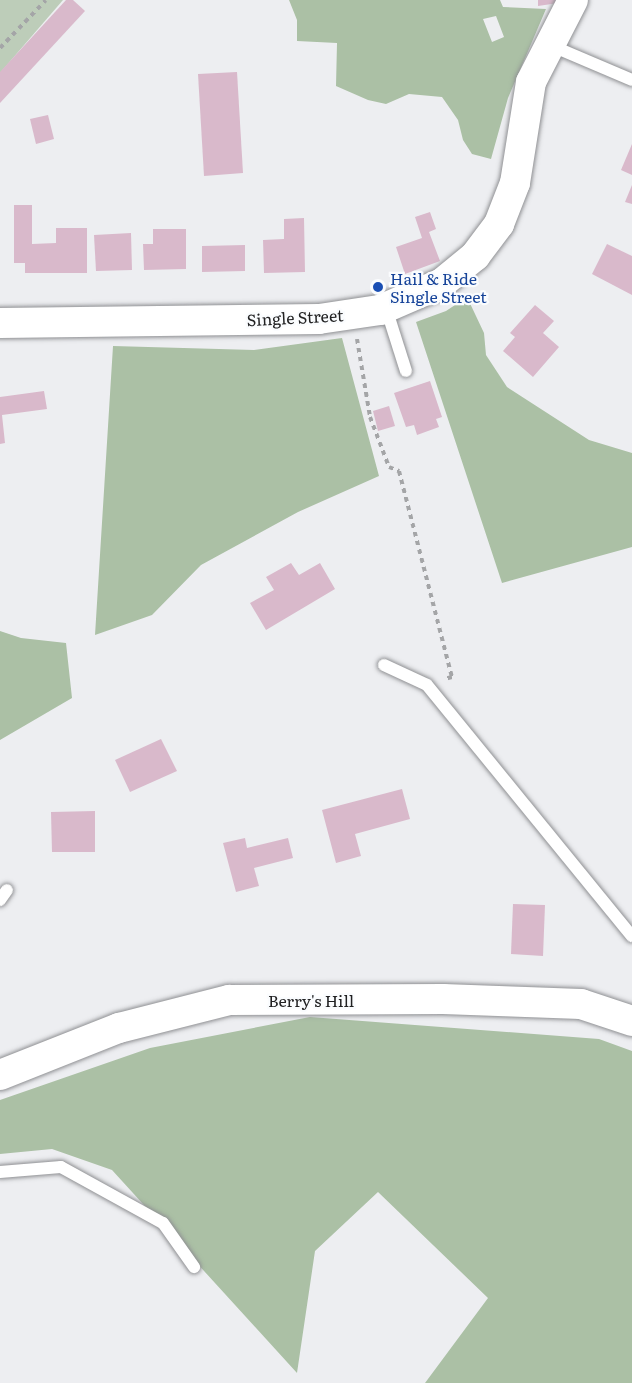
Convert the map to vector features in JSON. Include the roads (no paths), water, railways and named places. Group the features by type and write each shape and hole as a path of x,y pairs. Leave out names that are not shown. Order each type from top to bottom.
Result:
{"street":[{"name":"Single Street","path":"0,323 319,319 386,308 442,284 475,256 499,224 515,183 531,82 573,0"},
{"name":"Berry's Hill","path":"0,1075 119,1028 229,1000 443,999 581,1004 632,1021"}],"lane":[{"path":"550,45 632,80"},
{"path":"386,308 406,371"},
{"path":"384,665 427,685 632,936"},
{"path":"0,1172 61,1167 163,1223 194,1267"}],"place":[{"name":"Hail & Ride Single Street","path":"378,287"}]}
